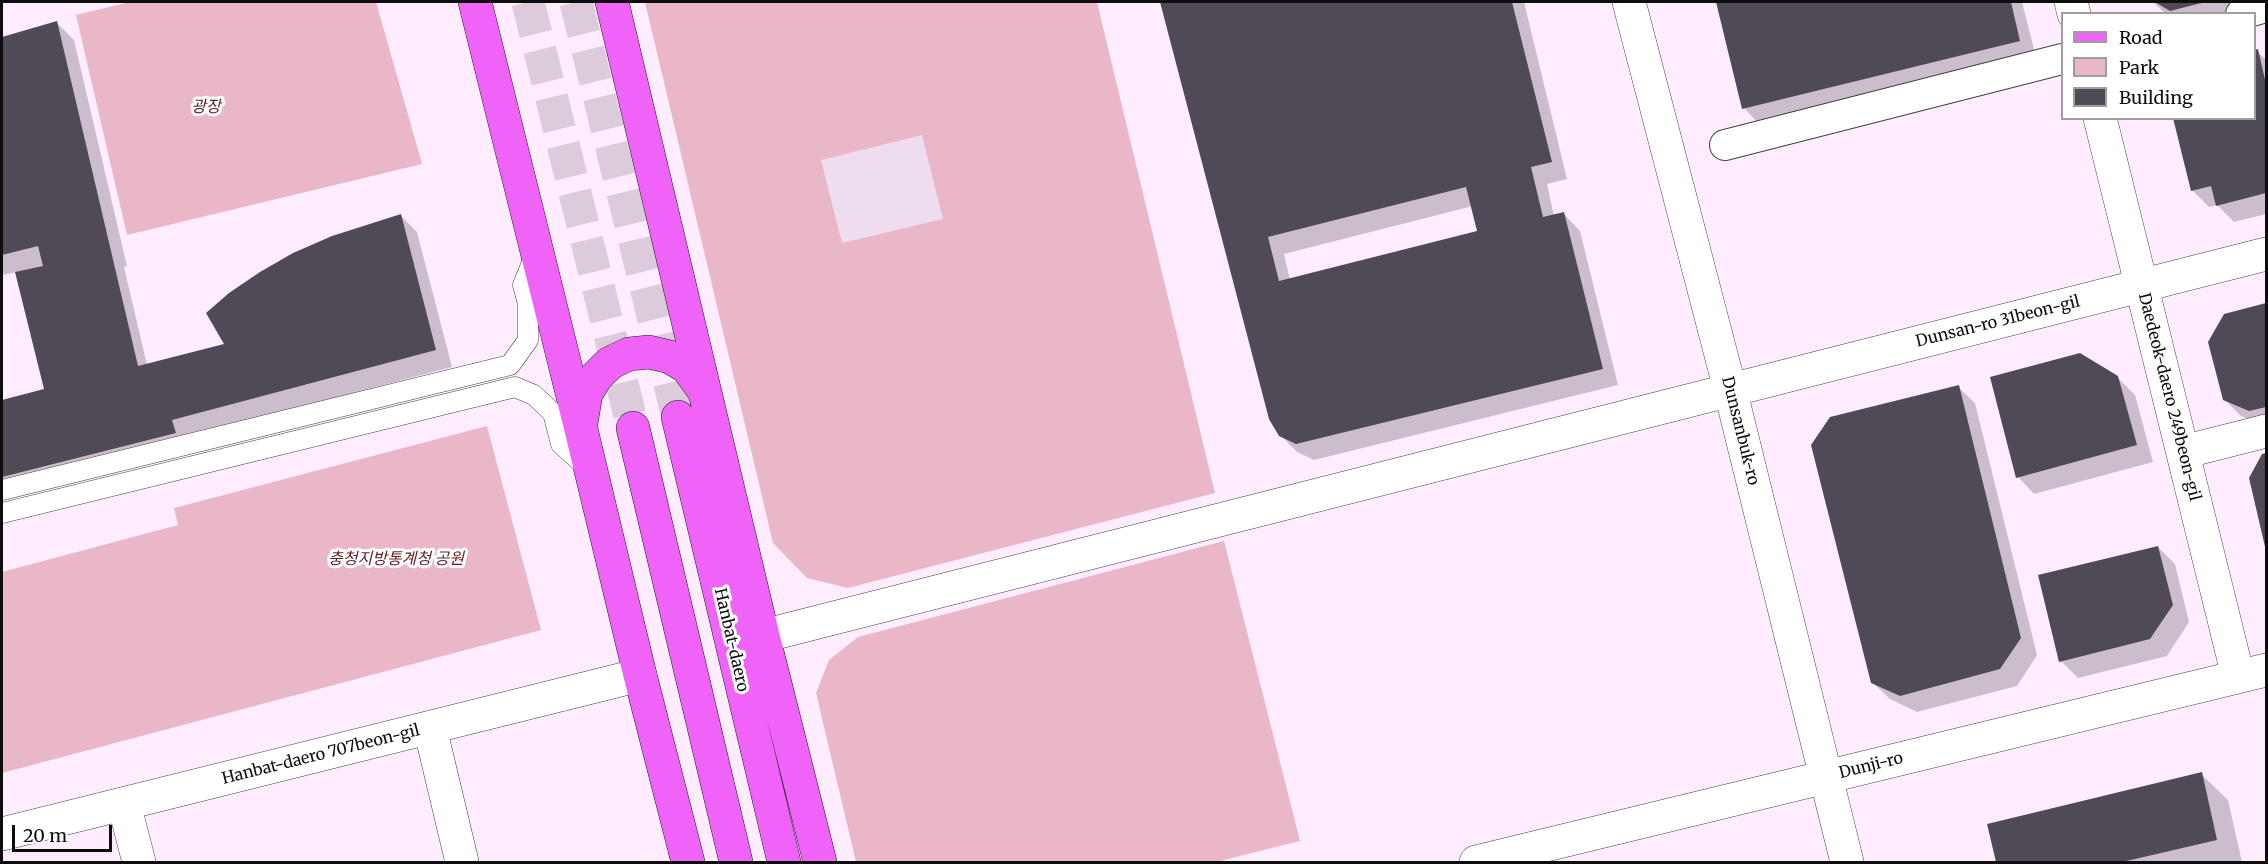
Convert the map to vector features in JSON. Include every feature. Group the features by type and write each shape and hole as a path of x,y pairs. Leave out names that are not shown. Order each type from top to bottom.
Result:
{"main road":[{"path":"475,2 688,862"},
{"path":"612,2 763,636 820,862"},
{"path":"580,425 586,394 596,376 610,363 629,354 649,352 669,357 687,368 706,394"},
{"name":"Hanbat-daero","path":"678,417 784,862"},
{"path":"633,428 736,862"}],"street":[{"name":"Dunsanbuk-ro","path":"1629,2 1730,389 1847,862"},
{"path":"2248,12 2266,7"},
{"path":"1725,144 2061,59"},
{"name":"Daedeok-daero 249beon-gil","path":"2100,120 2183,452 2252,673"},
{"name":"Dunsan-ro 31beon-gil","path":"763,636 2266,254"},
{"path":"2183,452 2266,431"},
{"name":"Dunji-ro","path":"1476,862 2252,673"},
{"name":"Hanbat-daero 707beon-gil","path":"2,834 640,675"},
{"path":"430,728 462,862"},
{"path":"124,804 139,862"}],"lane":[{"path":"2,490 510,365 528,340 528,304 523,285 537,250"},
{"path":"2,513 515,387 534,395 553,412 561,444 591,471"}],"green space":[{"name":"광장","path":"129,2 376,2 422,164 127,235 76,15"},
{"path":"645,2 1097,2 1215,493 848,588 807,578 773,543"},
{"name":"충청지방통계청 공원","path":"487,426 541,630 2,773 2,572 178,525 174,508"},
{"path":"1224,541 1300,841 1216,862 856,862 816,693 829,660 858,637"}],"shaded area":[{"path":"922,135 943,219 842,243 821,160"}],"building":[{"path":"1160,2 1512,2 1552,162 1531,167 1543,217 1564,212 1603,369 1296,444 1279,436 1269,419","holes":["1466,187 1477,231 1279,281 1268,237"]},
{"path":"1716,2 2011,2 2020,41 1742,109"},
{"path":"2155,2 2205,2 2170,11"},
{"path":"57,21 138,366 224,344 206,313 229,293 293,253 332,236 401,214 436,350 172,420 176,433 2,477 2,400 44,389 15,272 43,266 38,246 2,255 2,37"},
{"path":"2258,49 2266,84 2266,193 2216,206 2211,186 2191,191 2173,120 2256,120 2256,50"},
{"path":"2266,303 2266,407 2249,411 2223,400 2208,342 2224,314"},
{"path":"2080,353 2118,376 2137,445 2016,478 1990,377"},
{"path":"1959,385 2021,638 2000,669 1900,696 1871,683 1811,445 1830,417"},
{"path":"2266,453 2266,551 2249,478 2262,454"},
{"path":"2158,546 2173,605 2150,639 2059,662 2038,575"},
{"path":"2202,772 2217,840 2122,862 1996,862 1987,824"}],"tunnel":[{"path":"528,2 633,428"},
{"path":"576,2 678,417"}]}
